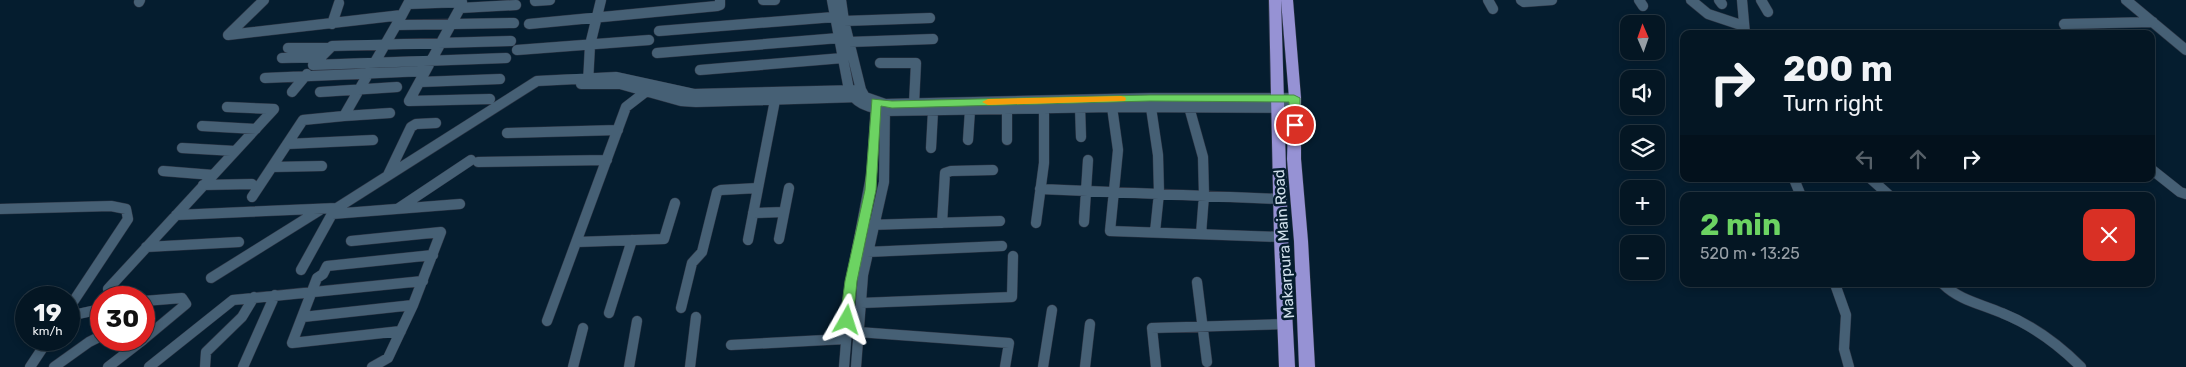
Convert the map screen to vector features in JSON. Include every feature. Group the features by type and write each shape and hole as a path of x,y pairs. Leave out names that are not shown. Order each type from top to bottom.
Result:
{"highway":[{"name":"Makarpura Main Road","path":"1275,0 1280,237 1286,367"},
{"name":"Makarpura Main Road","path":"1287,0 1295,103 1294,159 1308,367"}],"street":[{"path":"264,0 228,35 402,15"},
{"path":"541,1 550,0"},
{"path":"588,80 590,45 601,0"},
{"path":"529,24 597,17 653,14 679,5 717,6 720,5 720,0"},
{"path":"763,0 775,0"},
{"path":"832,0 849,42 863,93 880,107 914,104 1295,103"},
{"path":"841,0 839,38 851,94"},
{"path":"1488,0 1494,10"},
{"path":"1521,0 1524,2 1552,0"},
{"path":"1691,0 1698,8 1745,30 1742,0"},
{"path":"1761,0 1768,12"},
{"path":"2126,0 2186,50"},
{"path":"344,116 409,2 462,2 410,102 490,99"},
{"path":"332,24 339,3"},
{"path":"460,8 516,5"},
{"path":"659,32 839,19 930,18"},
{"path":"2068,30 2064,24 2153,22"},
{"path":"397,26 514,23"},
{"path":"657,53 839,38"},
{"path":"849,42 934,39"},
{"path":"517,50 649,40"},
{"path":"288,48 511,41"},
{"path":"292,92 329,48"},
{"path":"282,58 320,57"},
{"path":"313,65 506,58"},
{"path":"700,70 843,58"},
{"path":"880,63 916,63 914,104"},
{"path":"265,78 425,72"},
{"path":"301,270 335,211 525,88 616,77 694,94 727,97"},
{"path":"420,82 500,79"},
{"path":"588,80 620,84 681,101 727,97 863,93"},
{"path":"547,322 626,107 645,91 656,85"},
{"path":"320,92 397,87"},
{"path":"851,94 880,107 933,111 1007,109 1044,104 1080,107 1150,102 1189,107 1278,103"},
{"path":"748,240 776,96"},
{"path":"1150,102 1158,155 1156,232"},
{"path":"1036,223 1044,163 1044,104"},
{"path":"1112,106 1118,150 1110,231 1280,237"},
{"path":"111,286 274,109 227,107"},
{"path":"844,367 851,281 884,180 880,107"},
{"path":"1080,107 1082,137"},
{"path":"1189,107 1203,157 1204,196 1201,234"},
{"path":"1007,109 1007,140"},
{"path":"968,140 970,110"},
{"path":"931,148 933,111"},
{"path":"252,197 303,120 390,113"},
{"path":"388,176 411,127 416,124 436,123"},
{"path":"202,126 256,129"},
{"path":"507,133 618,130"},
{"path":"287,144 373,140"},
{"path":"182,148 235,152"},
{"path":"398,210 474,161 607,160"},
{"path":"1084,222 1088,160"},
{"path":"272,167 322,166"},
{"path":"942,223 945,173 951,171 993,170"},
{"path":"163,171 213,175"},
{"path":"2155,172 2186,194"},
{"path":"1874,182 1886,192"},
{"path":"203,185 252,184"},
{"path":"681,308 692,263 702,252 717,192 722,190 758,188"},
{"path":"779,239 789,188"},
{"path":"1040,189 1280,199"},
{"path":"176,215 321,209 335,211 398,210 460,204"},
{"path":"577,242 664,239 674,204"},
{"path":"0,209 111,206 126,209 128,219 80,291"},
{"path":"211,278 321,209"},
{"path":"753,213 784,212"},
{"path":"869,225 1000,221"},
{"path":"856,367 860,303 869,225"},
{"path":"351,241 439,232 442,235 413,305 388,358 372,367"},
{"path":"609,312 632,240"},
{"path":"146,247 239,242"},
{"path":"867,252 1002,246"},
{"path":"400,331 292,344 317,278 323,274 328,265 433,255"},
{"path":"860,303 1012,297 1013,256"},
{"path":"148,367 230,302 254,297 423,281"},
{"path":"851,281 864,281"},
{"path":"1197,282 1207,362"},
{"path":"1836,287 1846,315 1844,350 1848,367"},
{"path":"1946,287 1953,292 2009,316 2050,338 2081,367"},
{"path":"243,367 275,295"},
{"path":"205,367 206,352 242,317 254,297"},
{"path":"155,301 182,298 186,301 181,310 155,326"},
{"path":"303,317 413,305"},
{"path":"1043,367 1052,310"},
{"path":"690,367 696,317"},
{"path":"629,367 637,321"},
{"path":"1085,367 1090,324"},
{"path":"1156,367 1152,328 1285,324"},
{"path":"573,367 583,328"},
{"path":"858,332 1009,343 1005,367"},
{"path":"731,345 845,339"},
{"path":"54,367 90,342"},
{"path":"30,367 41,351"},
{"path":"108,367 129,351"}],"slow traffic":[{"path":"988,102 1121,99"}],"route":[{"path":"847,320 851,281 870,190 876,101 892,104 1150,98 1294,98 1295,125"}]}
